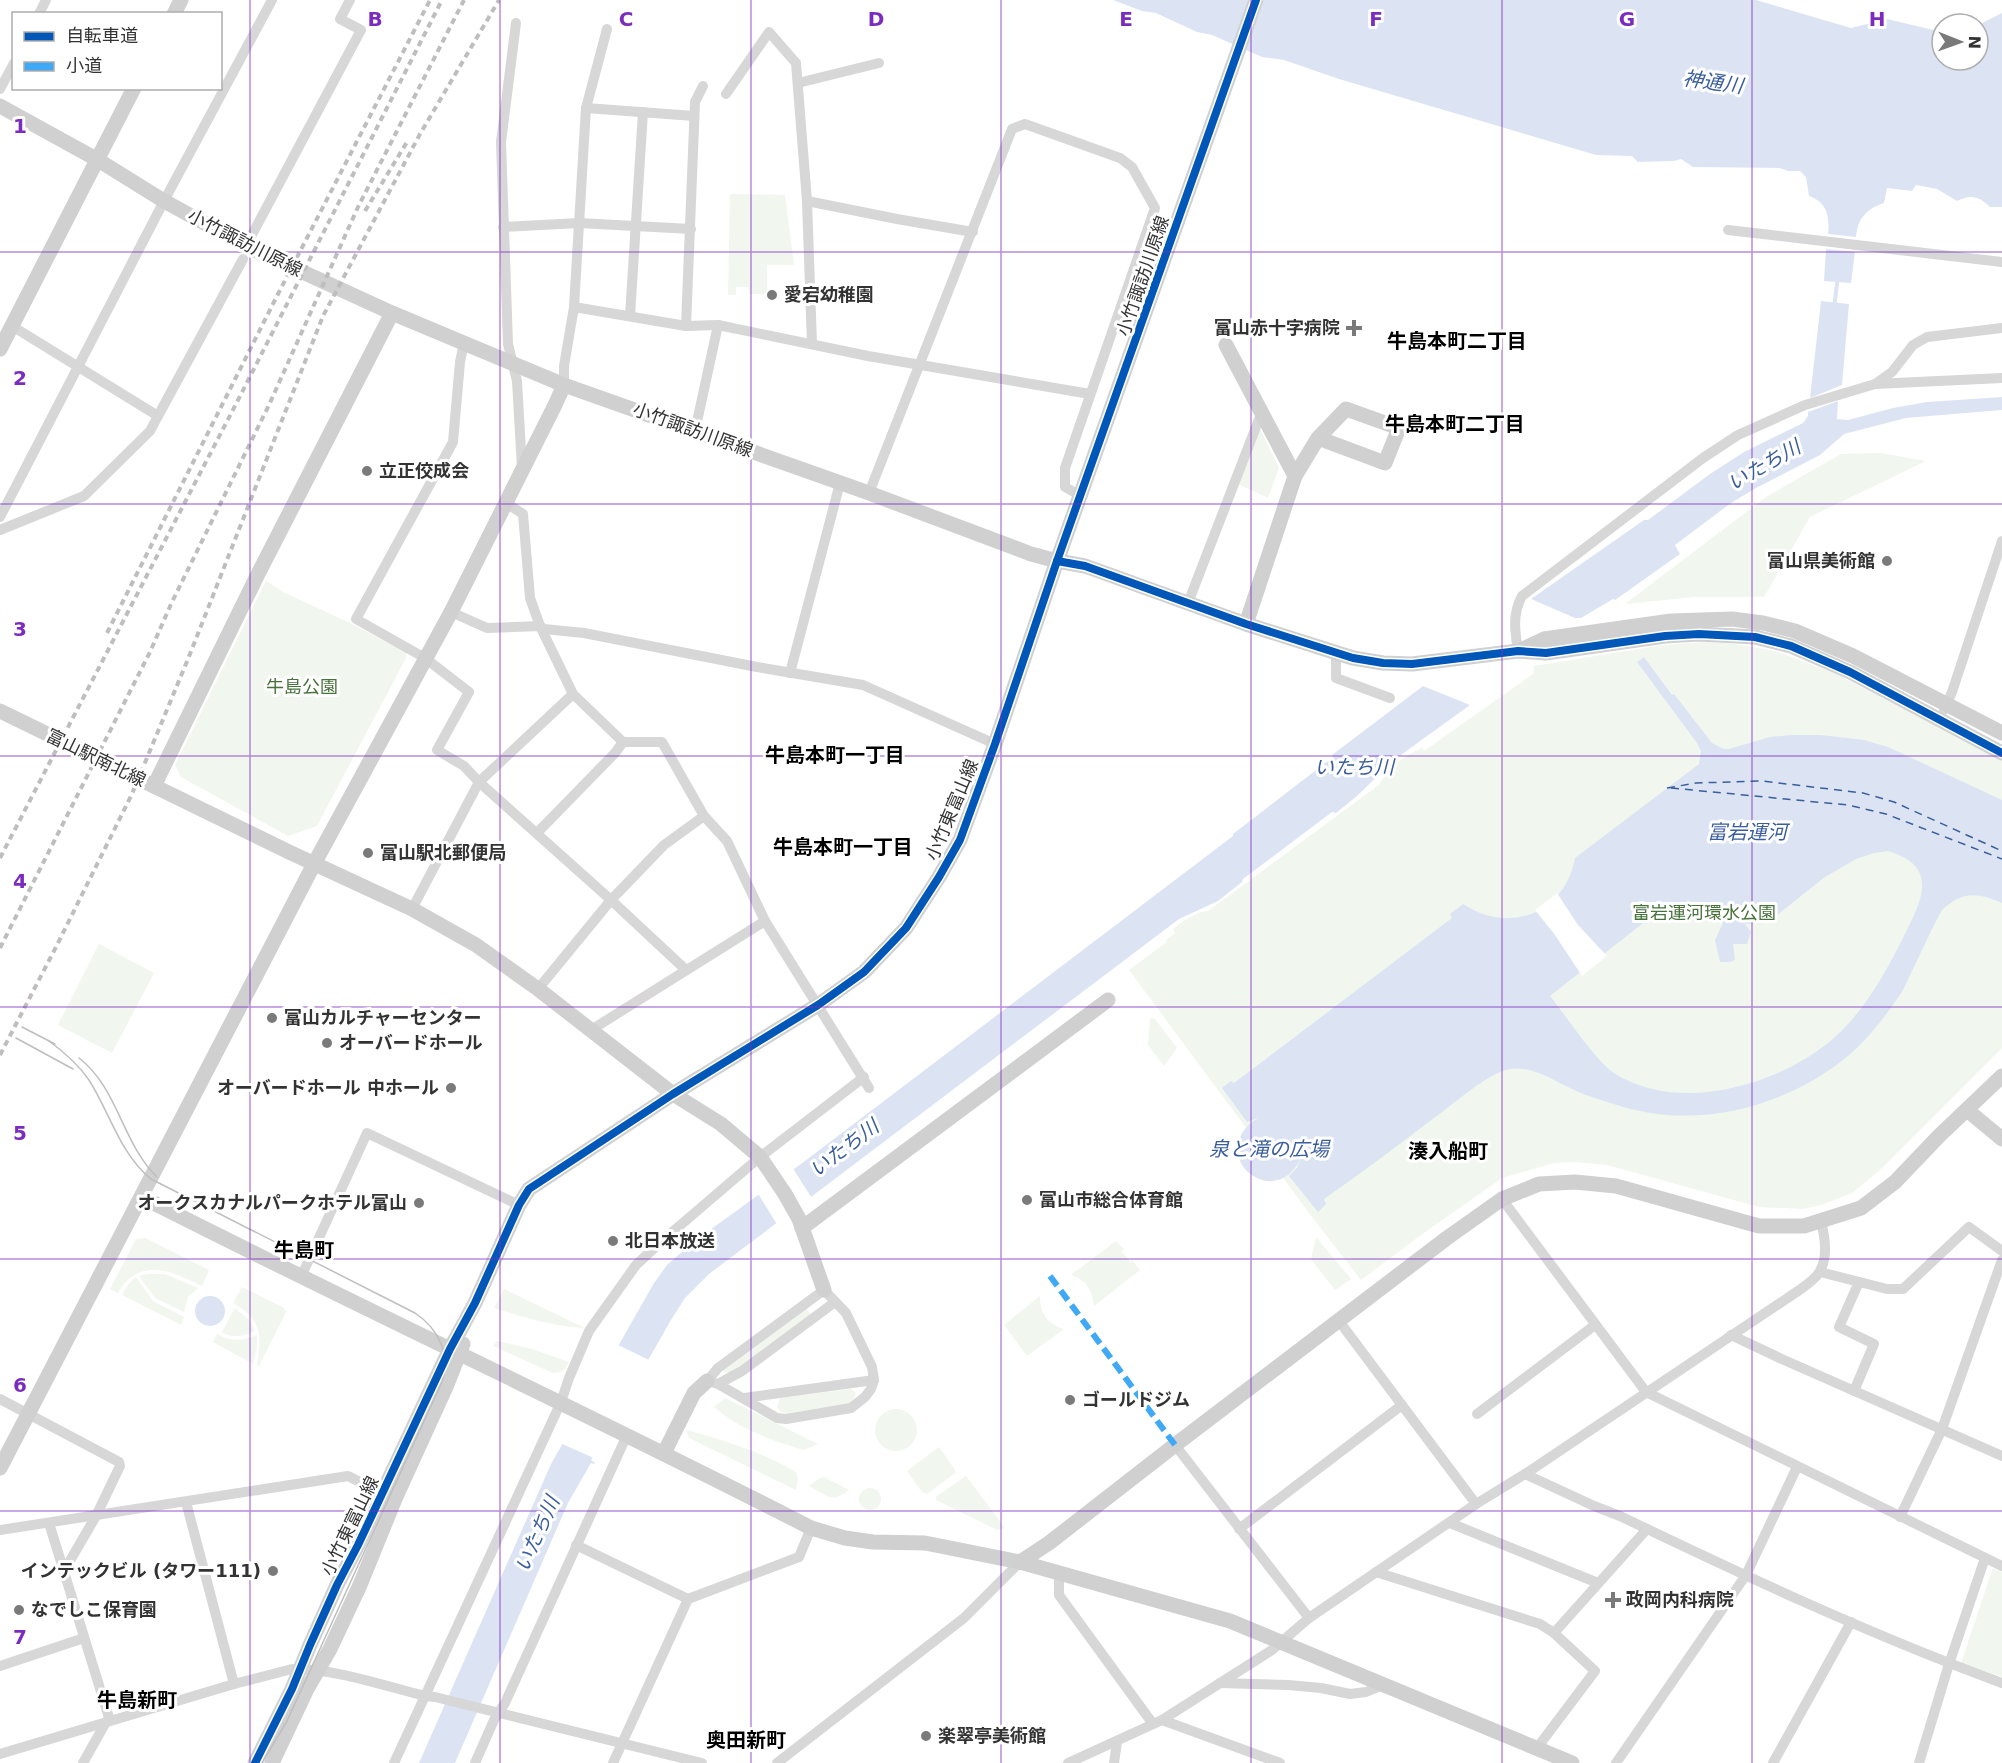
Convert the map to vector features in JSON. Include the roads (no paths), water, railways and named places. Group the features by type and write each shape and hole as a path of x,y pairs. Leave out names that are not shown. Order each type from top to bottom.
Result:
{"street":[{"path":"0,517 164,201 272,0"},
{"path":"0,530 84,496 150,431 361,30 340,19 350,0"},
{"name":"小竹諏訪川原線","path":"0,106 98,160 245,253 564,385 869,493 1031,554 1057,561 1256,0"},
{"path":"516,23 501,142 508,344 517,381 522,469"},
{"path":"0,1468 314,864 451,612 564,385 564,366 574,307 586,108 607,29"},
{"path":"726,94 769,32 796,63 807,201 812,344"},
{"path":"798,83 879,63"},
{"path":"0,89 12,67"},
{"path":"686,326 694,116 695,102 703,86"},
{"path":"0,349 6,322 98,160 133,90"},
{"path":"586,108 694,116"},
{"path":"630,316 643,112"},
{"path":"869,493 1012,129 1025,124 1120,158 1132,167 1155,208 1065,468 1065,487 1080,496"},
{"path":"807,201 973,232"},
{"path":"503,227 579,224 690,229"},
{"path":"1728,230 2002,262"},
{"path":"574,307 686,326 718,325 919,365 1090,394"},
{"path":"154,786 257,576 392,313"},
{"path":"6,322 158,416"},
{"path":"694,431 718,325"},
{"path":"1875,384 1892,372 1913,345 1927,337 2002,328"},
{"path":"464,343 460,362 453,442 356,619 425,658 469,692 437,750 464,766 686,970"},
{"path":"1226,345 1295,476"},
{"path":"1508,652 1518,603 1522,596 1703,458 1738,435 1805,405 1875,384 2002,378"},
{"path":"1246,624 1295,476 1318,438 1346,410 1399,428 1385,463 1318,438"},
{"path":"1188,603 1261,414"},
{"path":"790,673 840,483"},
{"path":"506,503 523,514 530,598 540,626 573,694 623,742 662,742 705,816 727,841 765,921 870,1088"},
{"path":"1943,712 2002,542"},
{"path":"1057,561 1085,566 1246,624 1353,658 1383,663 1412,664 1508,652 1544,639 1671,621 1732,619 1763,623 1795,631 1853,656 1943,712 2002,753"},
{"name":"小竹東富山線","path":"255,1763 292,1689 337,1585 389,1496 519,1205 529,1189 673,1094 818,1005 864,972 906,928 939,878 960,840 1057,561"},
{"path":"451,612 487,628 540,626 544,629 584,633 863,685 995,744"},
{"path":"1336,652 1336,678 1390,698"},
{"path":"412,909 479,782 573,694"},
{"name":"富山駅南北線","path":"0,711 314,864 412,909 476,945 538,989 673,1094 721,1124 760,1157 800,1224 824,1290"},
{"path":"1943,712 2002,733"},
{"path":"537,834 623,742"},
{"path":"538,989 611,900 664,845 705,816"},
{"path":"591,1030 765,921"},
{"path":"800,1224 1108,1000"},
{"path":"777,1763 964,1618 1020,1562 1049,1544 1175,1445 1502,1199 1539,1184 1575,1182 1616,1186 1759,1226 1804,1227 1861,1208 1894,1182 2002,1076"},
{"path":"394,1763 430,1696 565,1403 568,1378 589,1331 636,1265 663,1240 760,1157 864,1077"},
{"path":"1966,1110 2002,1139"},
{"path":"301,1277 367,1133 519,1205"},
{"path":"142,1197 301,1277 565,1403 812,1528 863,1541 925,1543 1020,1562 1230,1621 1572,1763"},
{"path":"1502,1199 1646,1392 2002,1566"},
{"path":"1068,1763 1157,1722 1282,1643 1310,1618 1376,1572 1798,1291 1820,1272 1825,1253 1825,1236 1821,1222"},
{"path":"1820,1272 1887,1289 1903,1289 1969,1227 2002,1251"},
{"path":"1900,1517 1942,1429 2002,1260"},
{"path":"1854,1391 1874,1344 1839,1327 1859,1282"},
{"path":"824,1290 846,1313 872,1367 874,1380 871,1389 851,1408 786,1419 777,1418 713,1382 718,1368 824,1290"},
{"path":"664,1453 694,1394 713,1382 742,1371 835,1302"},
{"path":"1340,1321 1476,1504"},
{"path":"1477,1414 1595,1325"},
{"path":"1731,1335 2002,1456"},
{"path":"744,1398 874,1380"},
{"path":"0,1399 119,1462 120,1466 96,1516 64,1571"},
{"path":"1239,1529 1402,1405"},
{"path":"475,1763 576,1545 624,1433"},
{"path":"1175,1445 1310,1618"},
{"path":"1616,1763 1746,1575 1797,1467"},
{"path":"1525,1474 1851,1622 1949,1664 2002,1683"},
{"path":"0,1530 348,1476 389,1496"},
{"name":"小竹東富山線","path":"272,1763 360,1585 389,1496"},
{"path":"186,1502 234,1684"},
{"path":"49,1523 108,1721 83,1763"},
{"path":"1450,1523 1598,1582"},
{"path":"613,1763 688,1599 799,1557 812,1528"},
{"path":"1554,1633 1647,1529"},
{"path":"576,1545 688,1599"},
{"path":"1919,1763 1985,1558"},
{"path":"1376,1572 1540,1624 1554,1633 1595,1671 1537,1748"},
{"path":"1059,1573 1059,1595 1157,1722 1281,1763"},
{"path":"1773,1763 1851,1622"},
{"path":"0,1666 84,1638"},
{"path":"0,1754 234,1684 300,1669 327,1672 500,1712 702,1763"},
{"path":"1220,1683 1321,1688 1350,1694 1366,1692 1383,1685"},
{"path":"1114,1763 1117,1742"}],"water":[{"name":"神通川","path":"1113,0 1756,0 1851,28 1887,19 1930,29 1930,72 1990,72 1990,19 2002,13 2002,207 1990,207 1975,197 1957,201 1937,189 1916,185 1912,191 1887,188 1884,203 1872,208 1864,215 1856,237 1828,234 1826,211 1820,202 1809,196 1806,177 1800,171 1780,168 1693,167 1681,159 1638,162 1632,156 1596,155 1339,79 1284,60 1262,57 1212,35 1197,32 1156,13 1142,11"},
{"path":"1826,249 1855,252 1851,283 1824,281"},
{"name":"いたち川","path":"1821,301 1849,304 1842,385 1810,398"},
{"name":"いたち川","path":"2002,397 2002,410 1906,418 1844,434 1820,455 1731,503 1675,545 1680,554 1615,600 1613,599 1581,618 1575,618 1531,599 1744,452 1803,423 1808,412 1838,401 1837,419 1848,420 1927,402"},
{"name":"富岩運河","path":"1644,657 1712,743 1724,749 1770,737 1792,735 1821,735 1864,740 1888,747 2002,800 2002,903 1978,895 1970,895 1956,899 1949,904 1938,917 1902,992 1867,1038 1843,1060 1818,1077 1764,1102 1706,1115 1646,1112 1575,1091 1532,1071 1506,1070 1471,1090 1324,1199 1326,1204 1318,1212 1289,1176 1297,1168 1302,1155 1291,1173 1277,1180 1262,1180 1249,1173 1240,1162 1237,1148 1242,1132 1258,1118 1247,1122 1222,1088 1231,1081 1234,1083 1452,918 1450,914 1463,904 1481,913 1499,918 1516,918 1548,905 1560,893 1569,877 1575,858 1699,764 1701,751 1697,743 1637,662","holes":["1888,851 1905,858 1916,867 1921,878 1922,889 1919,902 1901,942 1872,993 1845,1028 1812,1055 1758,1081 1728,1089 1698,1093 1668,1092 1640,1085 1606,1067 1550,996 1670,902 1679,913 1694,908 1715,911 1723,923 1715,940 1720,962 1730,962 1735,960 1733,944 1747,944 1751,932 1745,924 1767,923 1825,877 1856,859"]},
{"path":"1423,686 1470,705 1394,760 1336,813 1332,812 1243,879 1218,901 1179,919 709,1274 685,1298 591,1460 595,1463 591,1463 568,1503 455,1763 419,1763 551,1464 654,1283 667,1265 692,1243 801,1164 1233,836 1333,757 1332,755"},
{"path":"210,1296 220,1301 225,1311 220,1321 210,1326 200,1321 195,1311 200,1301"}],"waterway":[{"path":"1834,308 1838,276"}],"tram line":[{"path":"22,1027 55,1044"},
{"path":"16,1038 73,1069"},
{"path":"49,1041 85,1074 131,1158 151,1179 415,1313 437,1335 444,1353 444,1374 441,1384 287,1721 262,1763"},
{"path":"79,1058 103,1084 136,1148 157,1177"}],"railway":[{"path":"107,633 430,0"},
{"path":"0,858 236,404 442,0"},
{"path":"0,948 150,652 171,604 269,405 358,207 464,0"},
{"path":"0,1055 132,794 188,659 323,316 420,134 499,0"},
{"path":"365,211 407,142"}],"place":[{"name":"愛宕幼稚園","path":"772,295"},
{"name":"富山赤十字病院","path":"1354,328"},
{"name":"立正佼成会","path":"367,471"},
{"name":"富山県美術館","path":"1887,561"},
{"name":"富山駅北郵便局","path":"368,853"},
{"name":"富山カルチャーセンター","path":"272,1018"},
{"name":"オーバードホール","path":"327,1043"},
{"name":"オーバードホール 中ホール","path":"451,1088"},
{"name":"富山市総合体育館","path":"1027,1200"},
{"name":"オークスカナルパークホテル富山","path":"419,1203"},
{"name":"北日本放送","path":"613,1241"},
{"name":"ゴールドジム","path":"1070,1400"},
{"name":"インテックビル (タワー111)","path":"273,1571"},
{"name":"政岡内科病院","path":"1613,1600"},
{"name":"なでしこ保育園","path":"19,1610"},
{"name":"楽翠亭美術館","path":"926,1736"}],"district":[{"name":"牛島本町二丁目","path":"1457,341"},
{"name":"牛島本町二丁目","path":"1455,424"},
{"name":"牛島本町一丁目","path":"835,755"},
{"name":"牛島本町一丁目","path":"843,847"},
{"name":"湊入船町","path":"1448,1151"},
{"name":"牛島町","path":"304,1250"},
{"name":"牛島新町","path":"137,1700"},
{"name":"奥田新町","path":"746,1740"}],"park label":[{"name":"牛島公園","path":"302,687"},
{"name":"富岩運河環水公園","path":"1704,913"}],"water label":[{"name":"泉と滝の広場","path":"1269,1149"}]}
